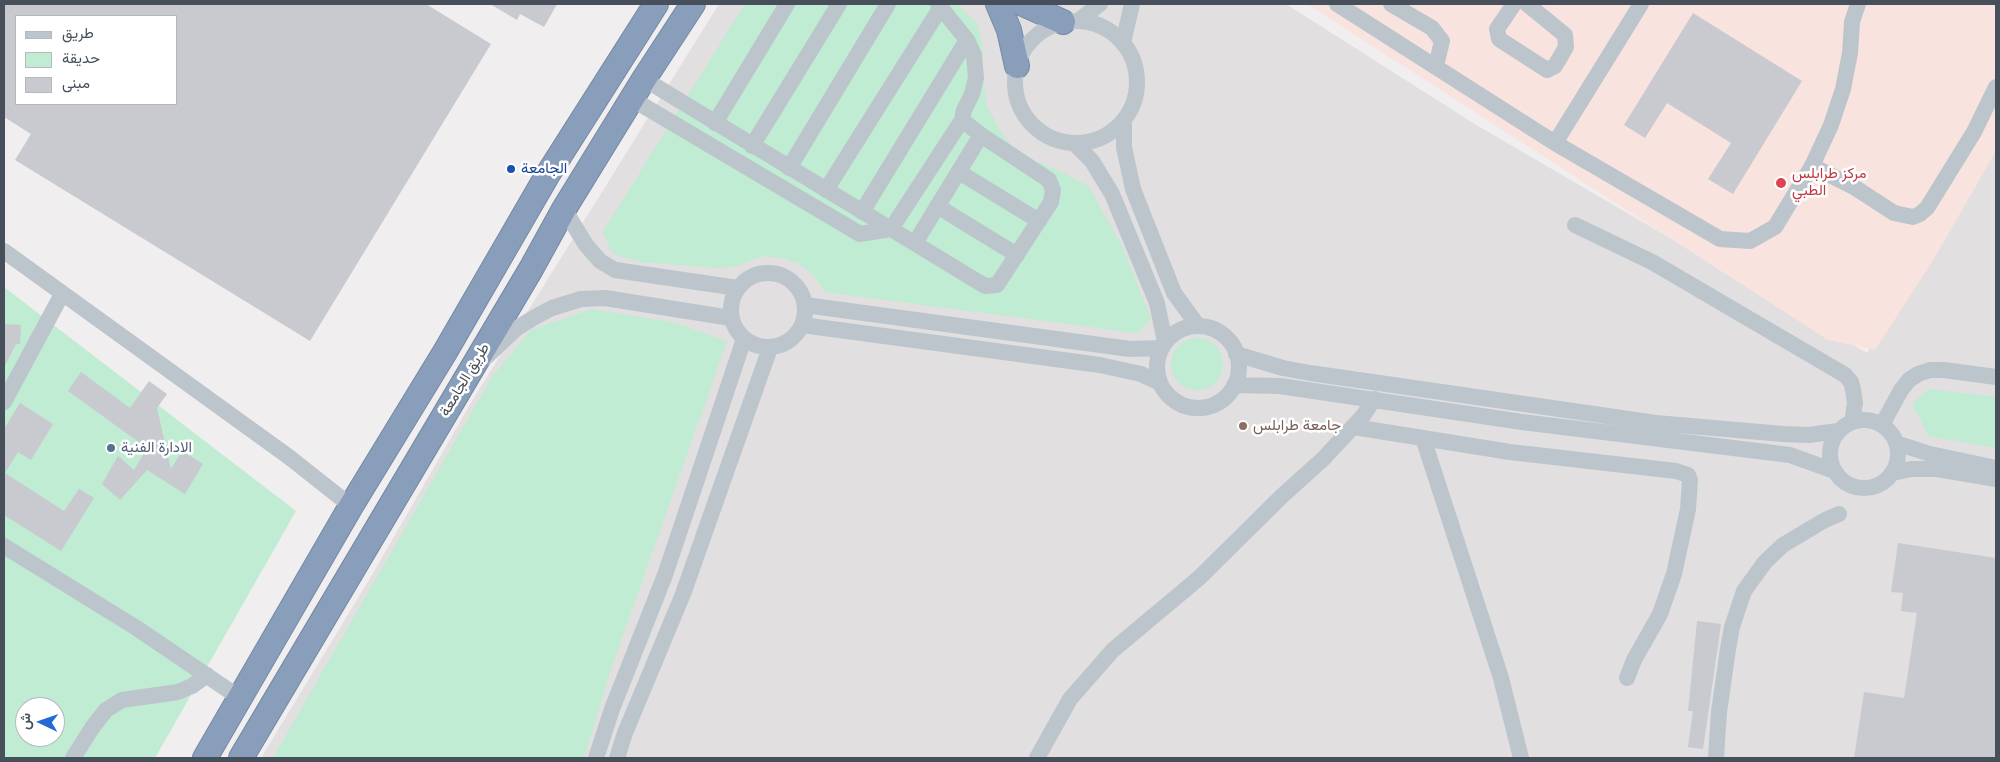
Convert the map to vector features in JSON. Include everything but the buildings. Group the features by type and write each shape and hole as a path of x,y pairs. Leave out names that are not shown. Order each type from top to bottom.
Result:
{"highway":[{"name":"طريق الجامعة","path":"205,758 351,506 445,352 548,174 656,4"},
{"name":"طريق الجامعة","path":"242,758 531,269 564,209 693,4"},
{"path":"998,4 1009,30 1017,66"},
{"path":"1023,4 1070,21"}],"street":[{"path":"715,124 787,4"},
{"path":"752,146 839,4"},
{"path":"789,168 888,4"},
{"path":"1070,21 1095,24 1111,31 1123,43 1132,57 1137,73 1137,89 1133,105 1124,120 1114,130 1089,142 1059,141 1045,134 1032,124 1023,112 1017,97 1015,81 1017,66 1024,50 1034,38 1047,28 1070,21 1100,4"},
{"path":"1123,43 1132,4"},
{"path":"1337,4 1555,143 1720,239 1750,240 1775,227 1812,166 1831,125 1843,89 1850,53 1852,22 1858,4"},
{"path":"1391,4 1432,28 1442,41 1436,66"},
{"path":"1514,4 1497,30 1499,39 1546,70 1555,66 1566,47 1565,36 1527,4"},
{"path":"1555,143 1641,4"},
{"path":"638,89 860,234 891,229 962,120 976,78 974,55 967,40 939,5 826,190"},
{"path":"862,212 967,40"},
{"path":"1812,166 1854,187 1894,213 1913,217 1920,214 1927,208 1974,132 1996,87"},
{"path":"638,89 715,124 985,286 997,285 1051,202 1053,190 1049,180 981,135 962,120"},
{"path":"1124,120 1124,147 1134,189 1174,294 1198,326"},
{"path":"914,244 981,135"},
{"path":"805,305 1130,349 1164,345 1180,331 1198,326 1206,327 1222,334 1233,346 1236,354 1238,370 1234,385 1228,395 1219,402 1208,407 1196,408 1185,406 1174,401 1160,383 1157,365 1164,345 1163,324 1157,303 1112,194 1092,161 1074,143"},
{"path":"958,172 1039,221"},
{"path":"937,206 1017,255"},
{"path":"564,209 586,246 600,261 615,270 738,288"},
{"path":"1575,225 1652,262 1844,375 1851,382 1854,389 1855,403 1852,422"},
{"path":"4,251 289,457 351,506"},
{"path":"766,273 777,274 787,278 796,285 802,294 805,305 805,315 797,334 790,341 770,348 756,346 744,339 734,326 731,318 732,302 738,288 746,280 766,273"},
{"path":"4,402 62,294"},
{"path":"469,373 517,328 552,308 581,300 606,298 731,318"},
{"path":"802,325 1114,367 1141,374 1160,383"},
{"path":"596,758 612,709 666,575 744,339"},
{"path":"617,758 625,733 683,594 770,348"},
{"path":"1236,354 1276,366 1310,372 1656,423 1783,434 1809,435 1838,432"},
{"path":"1882,425 1901,390 1909,380 1918,374 1930,370 1944,370 1996,377"},
{"path":"1234,385 1280,386 1522,422 1790,455 1834,471"},
{"path":"1036,758 1070,699 1113,650 1199,578 1323,459 1354,427 1374,400"},
{"path":"1862,420 1873,421 1882,425 1891,433 1896,443 1897,463 1893,473 1885,481 1874,487 1851,486 1841,480 1834,471 1830,455 1833,438 1852,422 1862,420"},
{"path":"1354,427 1510,452 1676,471 1688,475 1690,480 1688,508 1674,574 1660,614 1634,660 1627,678"},
{"path":"1423,438 1501,678 1521,758"},
{"path":"1896,443 1939,457 1996,468"},
{"path":"1893,473 1937,469 1996,479"},
{"path":"1716,758 1719,712 1728,649 1732,627 1744,591 1765,562 1783,545 1825,520 1839,514"},
{"path":"4,546 135,627 240,698"},
{"path":"73,758 106,710 122,700 178,692 192,686 207,676"}],"shaded area":[{"name":"جامعة طرابلس","path":"719,4 1286,4 1473,123 1867,353 1996,143 1996,758 261,758 372,575 475,396"},
{"name":"مركز طرابلس الطبي","path":"1307,4 1996,4 1996,151 1932,262 1875,350 1828,340"}],"green space":[{"path":"745,4 957,4 977,24 983,47 983,77 987,106 1002,134 1018,154 1060,171 1088,186 1121,244 1151,319 1137,333 825,292 813,275 800,264 783,258 763,256 737,266 719,268 640,262 612,253 603,232"},
{"path":"4,287 296,511 155,758 4,758"},
{"path":"592,309 675,323 727,341 610,672 584,758 273,758 492,377 531,330"},
{"path":"1197,338 1207,340 1215,346 1221,354 1223,364 1221,374 1215,382 1207,388 1197,390 1187,388 1179,382 1173,374 1171,364 1173,354 1179,346 1187,340"},
{"path":"1929,389 1996,397 1996,448 1929,436 1912,404"}],"place":[{"name":"الجامعة","path":"511,169"},
{"name":"مركز طرابلس الطبي","path":"1781,183"},
{"name":"جامعة طرابلس","path":"1243,426"},
{"name":"الادارة الفنية","path":"111,448"}]}
